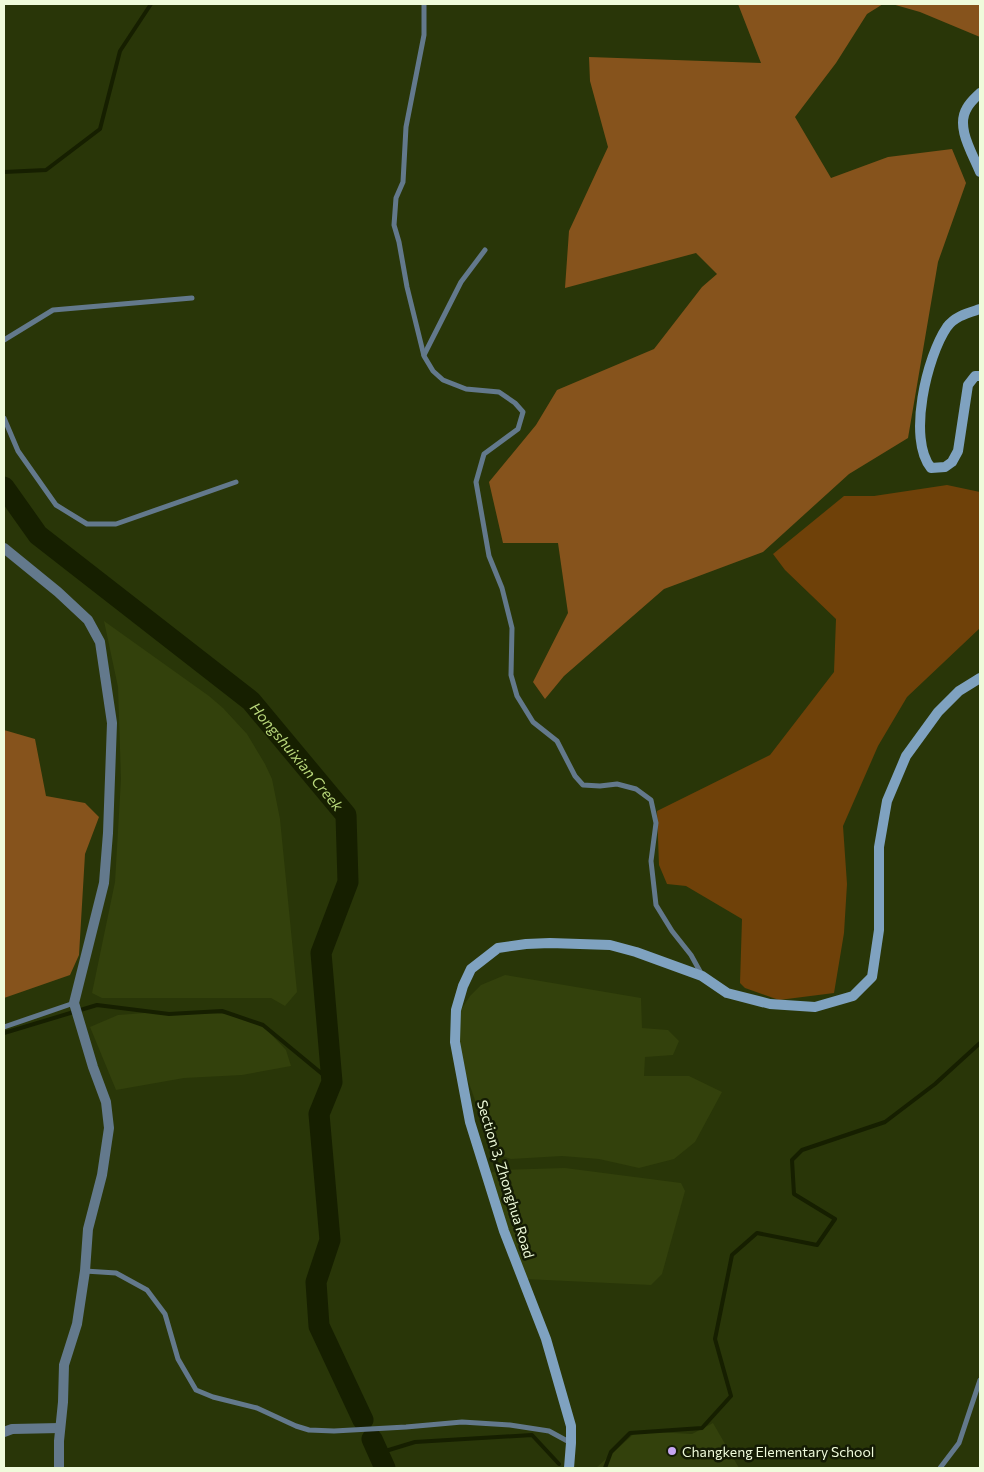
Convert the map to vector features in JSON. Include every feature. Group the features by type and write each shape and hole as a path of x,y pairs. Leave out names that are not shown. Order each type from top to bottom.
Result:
{"main road":[{"path":"980,93 966,109 963,122 964,134 980,172"},
{"path":"980,309 960,315 948,326 932,355 920,416 922,446 925,460 931,468 945,467 952,462 958,451 968,384 976,376 980,376"},
{"name":"Section 3, Zhonghua Road","path":"568,1468 571,1426 546,1339 504,1231 470,1122 455,1042 456,1010 463,986 471,969 498,948 550,943 610,945 636,952 702,976 727,993 770,1004 815,1007 854,996 872,977 879,930 879,847 887,801 906,756 938,712 959,691 980,678"}],"street":[{"path":"4,548 58,592 88,620 100,642 112,723 104,883 75,1004 93,1067 106,1102 109,1128 102,1175 88,1229 86,1271 78,1324 64,1365 59,1468"},
{"path":"4,1432 12,1429 60,1428"}],"lane":[{"path":"424,4 424,36 406,127 404,182 396,198 394,224 424,356 433,371 443,380 466,389 499,392 515,402 524,412 518,429 484,454 476,482 489,556 502,588 512,628 511,676 517,696 533,722 557,741 575,776 583,785 617,784 636,789 651,800 656,823 651,861 656,905 672,931 691,955 702,976"},
{"path":"424,356 461,282 485,250"},
{"path":"4,340 53,310 192,298"},
{"path":"4,418 18,451 56,505 86,524 116,524 236,482"},
{"path":"4,1027 75,1004"},
{"path":"86,1271 116,1273 147,1290 165,1314 178,1359 196,1390 213,1397 257,1408 309,1430 406,1427 472,1422 549,1431 571,1443"},
{"path":"940,1468 959,1443 980,1380"}],"shaded area":[{"path":"738,4 883,4 867,14 836,63 795,117 831,178 888,157 952,149 966,183 938,262 908,438 849,474 763,552 664,589 564,676 545,699 533,682 568,613 558,543 503,543 489,482 536,425 557,390 654,349 702,287 717,274 696,253 565,288 569,231 608,147 590,81 589,57 761,63"},
{"path":"892,4 980,4 980,37 920,12"},
{"path":"947,485 980,492 980,628 907,697 878,746 843,826 847,884 844,933 834,993 779,1000 745,988 740,983 742,919 686,886 667,884 659,865 657,811 770,755 834,672 836,619 785,570 773,554 844,496 874,496"},
{"path":"104,621 223,708 247,734 265,764 272,779 280,819 297,992 285,1006 271,998 102,998 92,993 115,882 121,779 118,687"},
{"path":"4,730 35,739 46,796 85,803 99,817 85,854 79,955 70,975 4,998"},
{"path":"505,975 641,998 642,1028 668,1030 679,1041 673,1055 645,1057 644,1076 689,1076 722,1092 695,1142 674,1159 639,1168 599,1159 562,1156 511,1159 494,1153 457,1050 461,1010 470,996 481,985"},
{"path":"158,1012 231,1014 251,1019 266,1029 286,1050 291,1066 242,1075 184,1078 116,1090 90,1027 118,1015"},
{"path":"565,1168 681,1183 685,1191 662,1274 651,1285 525,1279 489,1173 501,1170"},
{"name":"Changkeng Elementary School","path":"713,1423 739,1468 596,1468 637,1431 692,1434"}],"waterway":[{"path":"4,172 46,170 100,129 120,51 151,4"},
{"name":"Hongshuixian Creek","path":"4,487 38,535 251,701 346,815 348,882 321,953 332,1082 319,1114 330,1240 316,1282 319,1326 363,1420"},
{"path":"4,1033 97,1005 169,1014 222,1011 263,1025 332,1082"},
{"path":"605,1468 611,1452 630,1433 702,1428 731,1396 715,1339 732,1255 757,1233 817,1245 835,1219 794,1194 792,1160 802,1150 885,1122 935,1084 980,1043"},
{"path":"379,1453 415,1442 532,1435 559,1464"},
{"name":"Hongshuixian Creek","path":"372,1439 385,1468"}],"place":[{"name":"Changkeng Elementary School","path":"672,1451"}]}
